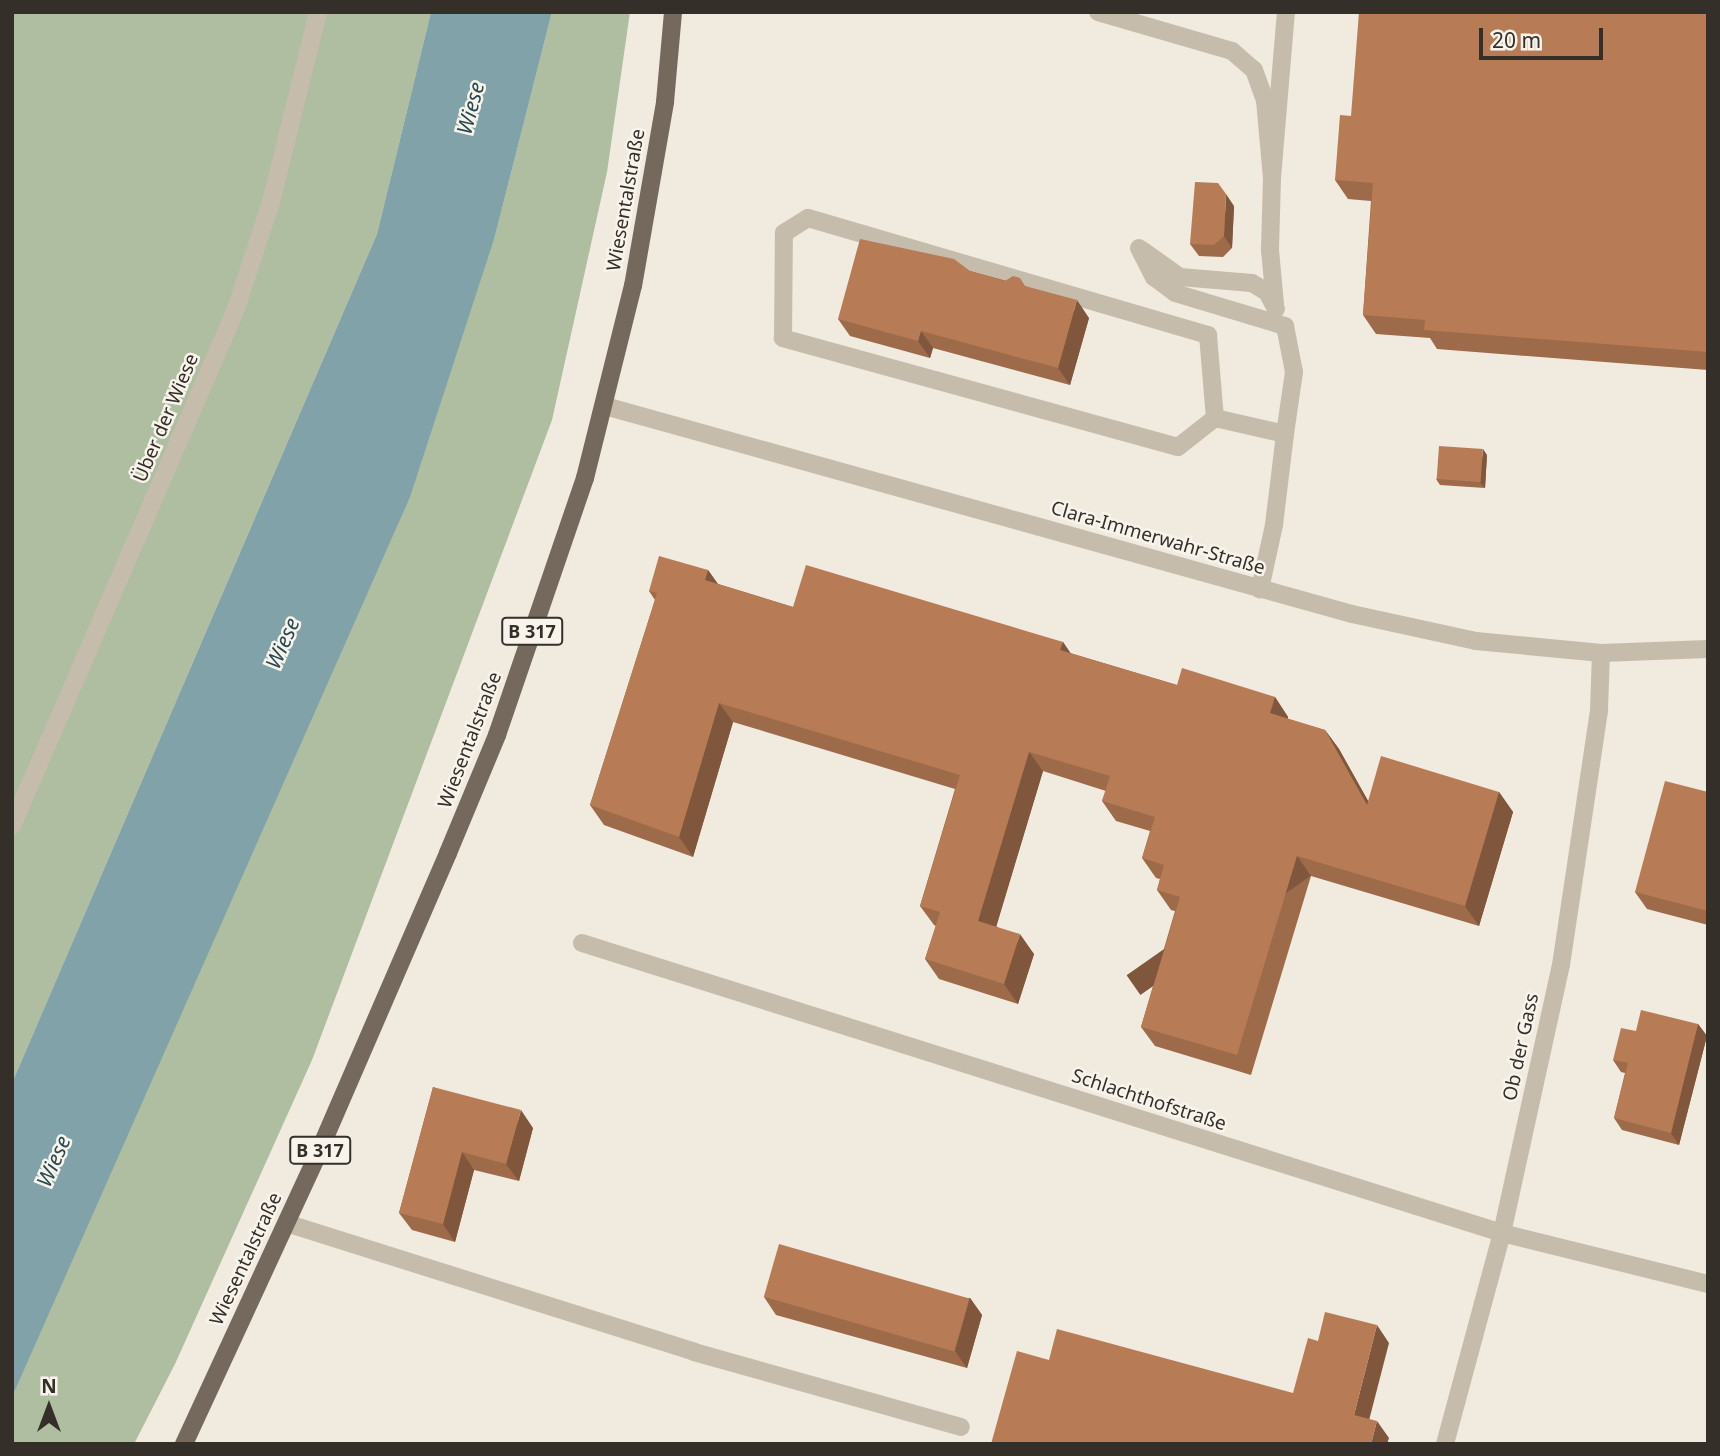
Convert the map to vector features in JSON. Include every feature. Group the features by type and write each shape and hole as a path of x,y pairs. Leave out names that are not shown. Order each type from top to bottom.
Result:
{"main road":[{"name":"Wiesentalstraße","path":"184,1444 286,1223 428,901 497,735 585,478 606,406 633,286 660,128 673,12"}],"street":[{"name":"Über der Wiese","path":"12,827 236,310 271,202 318,12"},
{"path":"1098,12 1232,51 1254,70 1265,100 1272,177"},
{"path":"1276,310 1270,250 1272,177 1286,12"},
{"path":"808,218 1208,335 1214,418 1178,447 783,338 785,233 808,218"},
{"path":"1260,589 1273,525 1294,372 1285,326 1267,292 1252,283 1180,277 1139,248 1154,277 1175,293 1285,326"},
{"name":"Clara-Immerwahr-Straße","path":"606,406 1352,614 1476,641 1601,653 1708,649"},
{"path":"1214,418 1285,434"},
{"name":"Ob der Gass","path":"1445,1444 1502,1233 1561,965 1599,710 1601,653"},
{"name":"Schlachthofstraße","path":"582,943 1502,1233 1708,1284"},
{"path":"286,1223 694,1352 961,1427"}],"green space":[{"path":"12,12 431,12 377,234 12,1083"},
{"path":"552,12 630,12 607,172 552,420 312,1060 175,1364 134,1444 12,1444 12,1397 495,236"}],"water":[{"name":"Wiese","path":"431,12 552,12 495,236 410,497 12,1397 12,1083 377,234"}],"building":[{"path":"1359,12 1708,12 1708,352 1424,330 1425,320 1363,315 1373,183 1335,180 1340,115 1351,116"},
{"path":"1195,182 1218,183 1226,194 1224,236 1214,245 1190,244"},
{"path":"860,239 954,259 970,271 1005,281 1013,276 1020,278 1025,286 1077,300 1058,368 921,331 918,341 838,319"},
{"path":"1439,446 1483,449 1481,482 1437,479"},
{"path":"659,556 708,570 705,580 793,607 806,565 1063,642 1060,650 1177,685 1182,668 1275,697 1270,713 1325,730 1367,805 1381,756 1499,792 1465,906 1297,856 1237,1055 1141,1027 1180,897 1157,890 1164,865 1142,858 1155,817 1102,801 1110,776 1029,752 978,921 1020,934 1004,984 925,959 940,912 920,906 960,775 719,703 679,837 590,805 657,593 649,591"},
{"path":"1665,781 1708,792 1708,911 1635,892"},
{"path":"1641,1010 1698,1024 1671,1133 1614,1118 1628,1063 1613,1060 1621,1028 1636,1031"},
{"path":"433,1087 521,1110 506,1164 462,1152 443,1224 399,1213"},
{"path":"779,1244 969,1299 954,1351 764,1297"},
{"path":"1325,1312 1377,1325 1354,1415 1377,1421 1371,1444 991,1444 1017,1351 1049,1360 1057,1329 1293,1393 1308,1338 1318,1341"}]}
